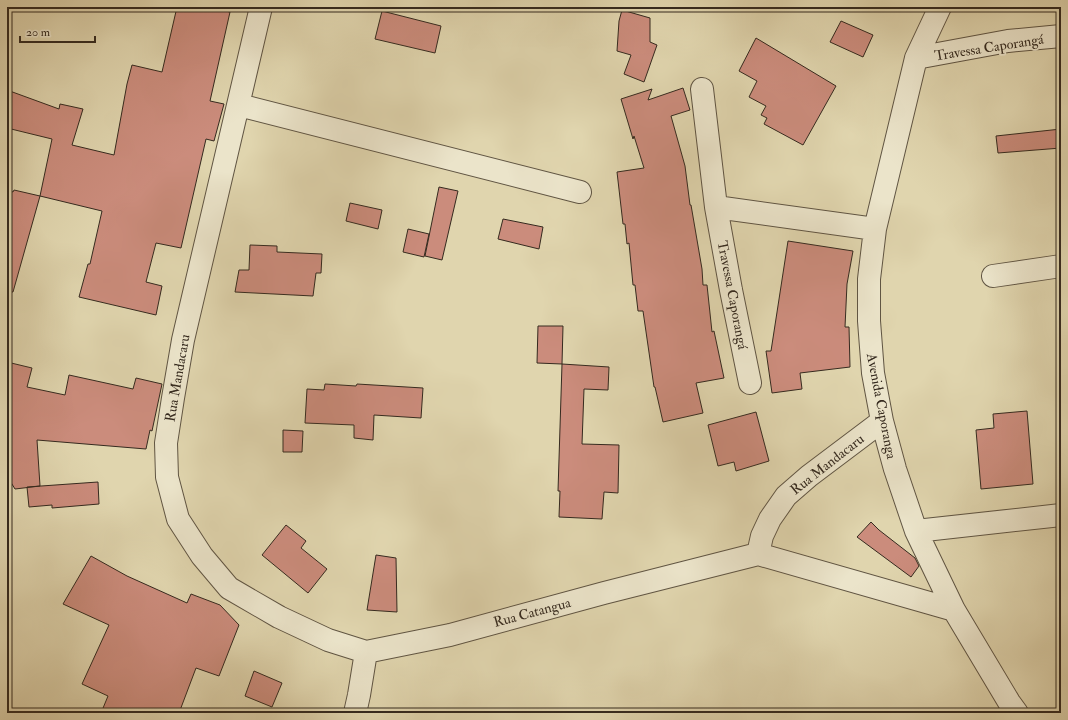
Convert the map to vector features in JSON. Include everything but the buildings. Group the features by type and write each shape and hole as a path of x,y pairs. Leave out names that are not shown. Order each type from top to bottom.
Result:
{"street":[{"name":"Rua Mandacaru","path":"260,7 239,105 183,340 166,443 167,477 178,519 202,556 229,588 279,617 328,640 366,652"},
{"name":"Avenida Caporanga","path":"940,7 916,58 875,229 869,279 869,321 873,373 882,421 895,469 916,531 954,610 1017,713"},
{"name":"Travessa Caporangá","path":"916,58 1008,41 1061,36"},
{"name":"Travessa Caporangá","path":"702,89 716,208 750,383"},
{"path":"239,105 580,192"},
{"path":"716,208 875,229"},
{"path":"993,276 1061,266"},
{"name":"Rua Mandacaru","path":"758,554 762,536 770,519 786,496 809,476 882,421"},
{"path":"916,531 1061,515"},
{"path":"758,554 954,610"},
{"name":"Rua Catangua","path":"366,652 450,635 604,593 758,554"},
{"path":"355,713 366,652"}]}
